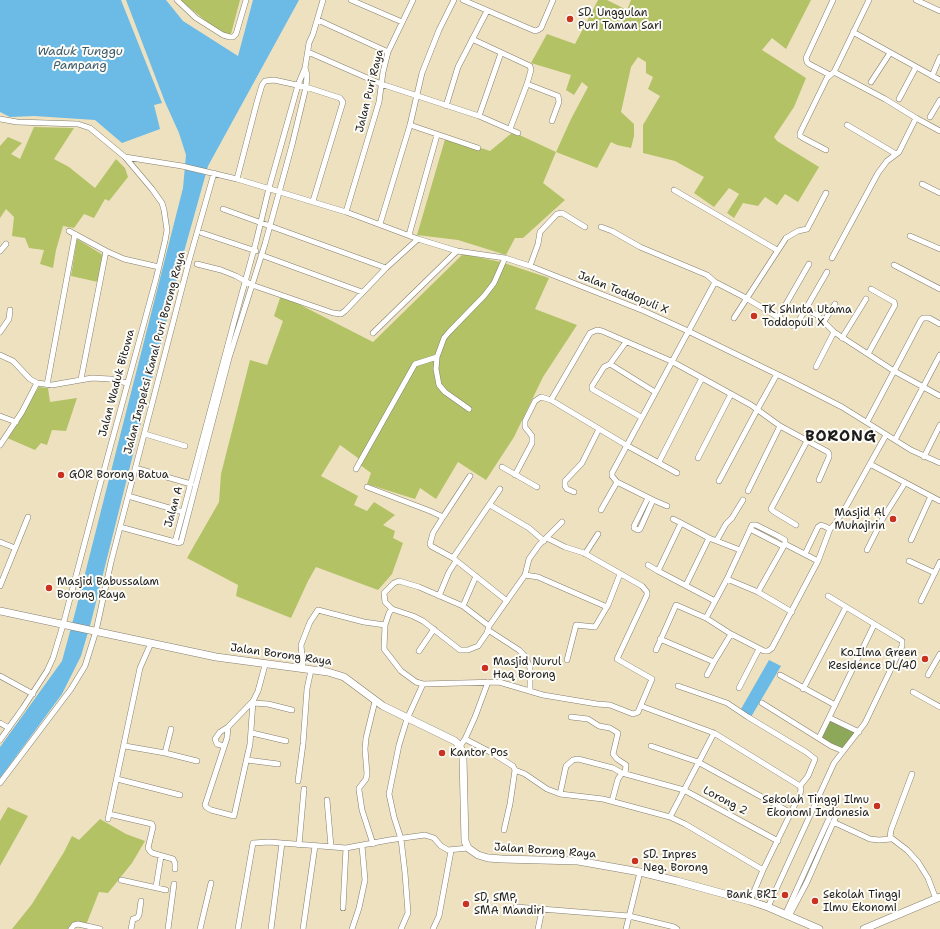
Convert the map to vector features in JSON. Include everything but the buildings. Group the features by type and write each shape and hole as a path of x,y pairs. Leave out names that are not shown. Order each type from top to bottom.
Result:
{"main road":[{"name":"Jalan Borong Raya","path":"0,611 216,657 266,665 328,672 344,678 374,701 407,719 449,738 458,743 460,746"},
{"path":"460,746 464,758 465,837 468,848"},
{"name":"Jalan Borong Raya","path":"468,848 478,855 488,858 578,861 640,872 750,901 768,907 819,929"},
{"path":"864,929 938,898"}],"street":[{"path":"177,0 196,18 223,35 234,37 246,0"},
{"path":"306,68 309,43 318,20 323,0"},
{"path":"351,0 402,22"},
{"name":"Jalan Puri Raya","path":"346,212 379,102 388,52 413,0"},
{"path":"380,224 416,104 416,96 424,66 454,0"},
{"path":"463,0 487,11 489,10 529,29 538,30 541,28 551,1"},
{"path":"833,0 806,58 807,62 885,99 940,131"},
{"path":"826,150 800,135 869,0"},
{"path":"916,0 940,11"},
{"path":"446,106 458,67 487,11"},
{"path":"318,20 388,52"},
{"path":"853,32 940,80"},
{"path":"472,39 501,54 529,65 530,68 527,84 510,129"},
{"path":"308,52 382,84 479,116 518,133"},
{"path":"871,82 890,53"},
{"path":"479,116 501,54"},
{"path":"932,76 940,57"},
{"path":"899,99 916,67"},
{"name":"Jalan A","path":"198,468 191,484 175,542 181,542 198,468 269,188 298,85 306,68"},
{"name":"Jalan A","path":"227,358 262,254 306,87 306,68"},
{"path":"238,179 262,85 265,81 269,80 306,87 340,98 343,102 313,201"},
{"path":"527,84 558,96 559,102 552,121"},
{"path":"930,117 940,100"},
{"path":"832,258 878,174 884,165 902,148 916,118"},
{"name":"Jalan Waduk Bitowa","path":"0,119 16,122 85,125 90,128 125,157 152,189 162,204 166,230 159,267 127,384 65,625 53,658 33,694 0,740"},
{"path":"410,125 478,148"},
{"path":"847,125 896,154"},
{"path":"408,235 437,135"},
{"name":"Jalan Toddopuli X","path":"125,157 182,166 238,179 313,201 418,239 457,251 505,258 530,266 644,310 688,331 777,374 842,408 924,457 940,463"},
{"name":"Jalan Inspeksi Kanal Puri Borong Raya","path":"0,783 82,673 85,666 135,468 213,173"},
{"path":"273,178 277,181 282,180"},
{"path":"922,184 940,193"},
{"path":"674,190 777,250"},
{"path":"734,318 786,238 798,231 807,229 826,193"},
{"path":"223,209 261,222 269,227 386,268"},
{"path":"530,266 538,244 540,232 557,214 562,213 585,227"},
{"path":"601,227 612,231 640,247 707,275 715,282 746,298 790,325 795,326 826,272"},
{"path":"47,385 72,232 124,259 159,267"},
{"path":"202,233 254,250 362,292"},
{"path":"910,236 940,249"},
{"path":"197,264 221,270 252,284 337,314 341,314 386,268 418,239"},
{"path":"0,251 6,244"},
{"path":"81,379 106,251"},
{"path":"373,333 457,251"},
{"path":"469,409 445,392 439,385 436,369 437,357 444,338 448,332 484,296 494,283 505,258"},
{"path":"778,318 809,264"},
{"path":"894,265 940,289"},
{"path":"667,506 617,482 612,476 612,473 671,361 715,282"},
{"path":"868,354 895,304 871,289"},
{"path":"842,338 866,299"},
{"path":"823,323 835,304"},
{"path":"805,309 817,315 823,323 842,338 940,396"},
{"path":"0,332 10,319 10,310"},
{"path":"866,422 923,318 928,318 940,324"},
{"path":"551,400 590,333 597,330 602,331 671,361 751,405 780,426 829,454 818,480"},
{"path":"816,367 834,332"},
{"path":"626,342 610,364 604,367 592,386 592,389 641,417"},
{"path":"895,440 940,354"},
{"path":"0,355 13,361 30,379 37,383 47,385 81,379 104,378 127,384"},
{"path":"356,468 407,375 415,364 437,357"},
{"path":"610,364 655,392"},
{"path":"719,481 777,374"},
{"path":"659,462 702,378"},
{"path":"0,445 27,404 37,383"},
{"path":"698,458 731,394"},
{"path":"516,475 532,442 532,436 527,430 525,424 528,414 538,398 551,400 626,445 677,473"},
{"path":"0,416 16,422"},
{"path":"924,457 940,425"},
{"path":"748,491 780,426"},
{"path":"574,492 567,489 565,486 565,481 582,463 599,429"},
{"path":"144,434 185,446"},
{"path":"656,650 676,605 706,618 759,649 768,651 772,648 818,561 830,529 847,505 886,435"},
{"path":"796,525 771,509 807,441"},
{"path":"870,464 940,501"},
{"path":"502,467 537,487"},
{"path":"135,468 191,484"},
{"path":"470,476 433,533 430,544 454,559 507,601"},
{"path":"601,510 617,482"},
{"path":"866,550 883,518 905,483"},
{"path":"367,487 443,517"},
{"path":"439,596 454,559 500,489"},
{"path":"128,496 183,512"},
{"path":"912,540 931,496"},
{"path":"648,498 634,526 634,528 638,530 640,529 653,500"},
{"path":"717,540 743,500"},
{"path":"392,609 385,625 384,649 401,671 416,682 422,684 498,682 550,696 610,705 633,714 638,712 652,679 617,660 647,596 647,592 642,586 586,554 546,539 490,505"},
{"path":"0,586 28,518"},
{"path":"673,519 710,538 740,550"},
{"path":"530,691 530,668 526,657 519,650 489,628 463,606 412,585 397,581 384,593 385,602 392,609 413,616 434,629 463,651 468,650 478,646 489,628 525,575 529,559 562,522"},
{"path":"658,571 681,523"},
{"path":"706,618 727,579 752,525 756,525 785,540 784,545 758,592"},
{"path":"805,554 820,525 830,529"},
{"path":"120,527 175,542"},
{"path":"586,554 598,534"},
{"path":"686,585 710,538"},
{"path":"0,542 16,548"},
{"path":"784,545 818,561"},
{"path":"909,561 935,573"},
{"path":"921,601 940,562"},
{"path":"648,565 714,601"},
{"path":"567,660 576,624 595,627 607,607 620,574"},
{"path":"525,575 538,576 607,607"},
{"path":"463,606 476,576"},
{"path":"727,579 758,592 792,612"},
{"path":"768,907 834,763 868,719 902,644 899,639 828,596"},
{"path":"803,689 846,607"},
{"path":"298,781 303,744 307,689 307,669 301,645 310,622 318,610 364,622 385,625"},
{"path":"819,738 830,718 874,624"},
{"path":"419,651 434,629"},
{"path":"707,675 731,634"},
{"path":"660,639 714,662"},
{"path":"108,820 125,746 140,668 150,643"},
{"path":"739,688 759,649"},
{"path":"928,675 938,662 940,654"},
{"path":"224,746 217,744 215,739 220,732 228,727 253,702 266,665"},
{"path":"0,676 33,694"},
{"path":"780,676 835,705"},
{"path":"460,746 465,739 475,717 488,682"},
{"path":"401,929 408,914 401,839 389,794 399,745 407,719 422,684"},
{"path":"678,686 727,703 814,758 808,776 800,786 801,790 750,901"},
{"path":"913,692 940,707"},
{"path":"373,844 362,810 359,788 366,779 367,774 365,749 366,738 374,701"},
{"path":"253,702 292,710"},
{"path":"228,727 228,738 205,805 208,808 234,816 252,733 253,702"},
{"path":"762,703 843,752"},
{"path":"641,706 714,733 800,786"},
{"path":"571,717 588,719 599,726 610,728 618,733 613,754 617,759 626,765 623,773 618,779 612,802"},
{"path":"830,718 859,732"},
{"path":"0,723 9,728"},
{"path":"165,754 171,729"},
{"path":"252,733 286,741"},
{"path":"670,817 714,733"},
{"path":"465,739 502,759 515,770 534,779 543,787 560,794 612,802 670,817 685,824 763,870"},
{"path":"125,746 197,761"},
{"path":"651,746 698,762 791,813"},
{"name":"Lorong 2","path":"560,794 566,766 573,760 578,759 684,790 778,841"},
{"path":"247,760 278,764"},
{"path":"504,830 510,804 515,770"},
{"path":"891,839 890,830 912,774"},
{"path":"117,779 180,795"},
{"path":"299,845 304,789"},
{"path":"327,800 331,847"},
{"path":"835,810 837,811 837,814 834,822 807,882 787,915 831,815 835,810"},
{"path":"110,814 152,824 153,827 148,848 152,854 172,859 175,863 175,869"},
{"path":"834,822 870,839 891,839 907,850 918,862 938,898"},
{"path":"238,929 253,843 269,842 346,848 389,840 430,836 445,849 451,851 468,848"},
{"path":"271,929 282,843"},
{"path":"303,929 315,846"},
{"path":"352,929 359,908 365,880 362,846"},
{"path":"343,908 346,848"},
{"path":"433,929 439,916 451,851"},
{"path":"156,887 161,856"},
{"path":"626,929 640,872"},
{"path":"121,880 166,890"},
{"path":"200,929 211,883"},
{"path":"168,929 174,884"},
{"path":"130,929 133,919 136,919 139,915 141,901"},
{"path":"516,907 629,916 677,929"},
{"path":"538,929 542,910"},
{"path":"71,929 74,925 78,924 100,929"}],"green space":[{"path":"180,0 240,0 231,34 222,34"},
{"path":"598,0 607,0 627,10 631,0 811,0 786,49 772,38 762,50 806,78 794,107 774,137 777,141 819,167 798,202 785,194 777,205 765,197 758,206 743,203 734,218 727,213 739,194 729,188 714,207 694,193 704,177 675,161 643,153 643,125 660,96 648,89 653,77 646,73 646,62 638,57 631,67 621,112 634,124 634,136 631,148 611,142 597,168 556,152 588,87 582,82 574,95 566,90 571,75 531,63 547,34 575,44"},
{"path":"34,127 74,128 54,159 69,167 95,188 116,159 125,168 128,177 109,201 105,199 94,218 84,214 74,228 63,226 56,250 53,268 40,264 44,250 29,248 25,238 12,236 14,217 6,209 0,218 0,146 8,137 22,143 11,154 20,159"},
{"path":"513,132 556,152 543,183 565,200 523,238 515,238 506,255 458,240 417,235 446,136 490,151"},
{"path":"77,239 103,255 98,282 71,276"},
{"path":"463,254 501,262 549,278 535,309 577,325 543,377 514,437 486,480 458,462 436,499 420,488 415,499 367,484 371,473 359,464 358,458 340,445 321,476 358,496 354,505 367,511 374,502 395,515 383,525 395,531 393,538 403,543 392,574 378,590 316,567 291,618 236,596 238,585 187,558 219,502 221,474 250,360 267,365 283,321 274,316 281,295 373,342"},
{"path":"39,387 48,388 50,402 77,398 66,431 52,430 47,445 41,443 35,450 5,437"},
{"path":"830,718 859,732 843,751 819,738"},
{"path":"8,807 28,816 0,866 0,821"},
{"path":"100,819 126,834 145,841 132,863 108,893 99,892 86,925 74,927 73,929 12,929 32,904 64,852 72,836 79,840"}],"water":[{"name":"Waduk Tunggu Pampang","path":"0,0 121,0 162,103 154,105 160,129 122,143 95,120 34,116 10,117 0,112"},
{"path":"126,0 166,0 183,21 238,56 253,0 299,0 208,166 182,259 91,622 81,656 62,694 0,778 0,747 62,661 183,188 186,155 179,133 165,102"},
{"path":"769,660 781,666 751,717 741,709"}],"place":[{"name":"SD. Unggulan Puri Taman Sari","path":"570,19"},
{"name":"TK Shinta Utama Toddopuli X","path":"754,316"},
{"name":"GOR Borong Batua","path":"61,475"},
{"name":"Masjid Al Muhajirin","path":"893,519"},
{"name":"Masjid Babussalam Borong Raya","path":"49,588"},
{"name":"Ko.Ilma Green Residence DL/40","path":"925,659"},
{"name":"Masjid Nurul Haq Borong","path":"485,668"},
{"name":"Kantor Pos","path":"442,753"},
{"name":"Sekolah Tinggi Ilmu Ekonomi Indonesia","path":"877,806"},
{"name":"SD. Inpres Neg. Borong","path":"635,861"},
{"name":"Bank BRI","path":"785,895"},
{"name":"Sekolah Tinggi Ilmu Ekonomi","path":"815,901"},
{"name":"SD, SMP, SMA Mandiri","path":"466,904"}],"district":[{"name":"BORONG","path":"841,437"}]}
